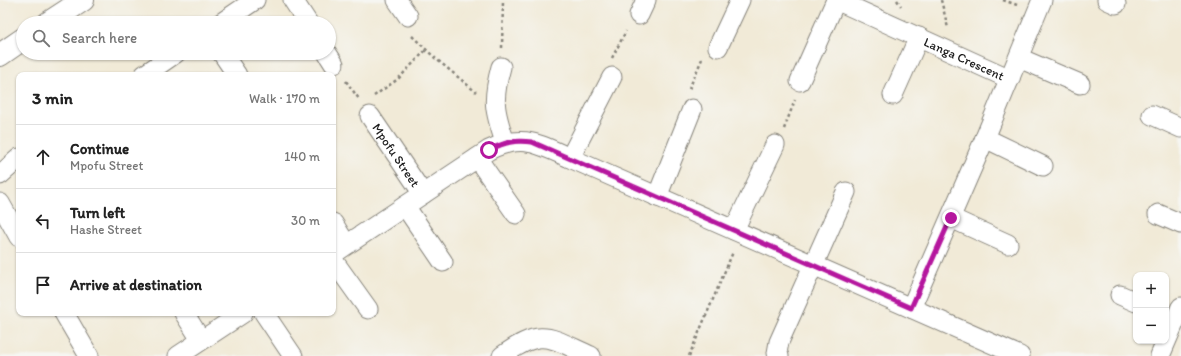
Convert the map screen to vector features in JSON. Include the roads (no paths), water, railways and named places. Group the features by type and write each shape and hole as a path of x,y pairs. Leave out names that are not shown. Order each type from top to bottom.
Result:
{"street":[{"path":"59,16 83,0"},
{"path":"232,16 255,0"},
{"path":"293,0 303,16"},
{"path":"397,0 408,16"},
{"path":"718,47 740,0"},
{"name":"Langa Crescent","path":"800,81 836,0 1010,79"},
{"path":"911,308 951,218 1042,0"},
{"name":"Langa Crescent","path":"893,95 919,37"},
{"path":"0,55 16,45"},
{"path":"1019,58 1080,84"},
{"path":"148,72 166,60"},
{"path":"227,60 235,72"},
{"path":"501,67 494,96 495,108 505,142"},
{"path":"570,158 612,77"},
{"name":"Mpofu Street","path":"366,110 423,194"},
{"path":"657,197 692,110"},
{"path":"1152,115 1181,128"},
{"path":"985,138 1043,166"},
{"name":"Mpofu Street","path":"336,234 340,249 477,158 505,142 532,142 738,231 812,266 1020,356"},
{"path":"738,231 775,145"},
{"path":"477,158 516,214"},
{"path":"0,175 16,161"},
{"path":"779,356 777,353 779,342 846,192"},
{"path":"0,203 16,232"},
{"name":"Mpofu Street","path":"405,206 443,262"},
{"path":"1158,214 1181,224"},
{"path":"951,218 1008,244"},
{"path":"336,264 368,309"},
{"path":"66,316 89,356"},
{"path":"186,316 202,340"},
{"path":"182,355 238,316"},
{"path":"266,316 293,356"},
{"path":"1160,356 1176,316"},
{"path":"502,356 522,342 540,336 561,343 590,356"}]}
